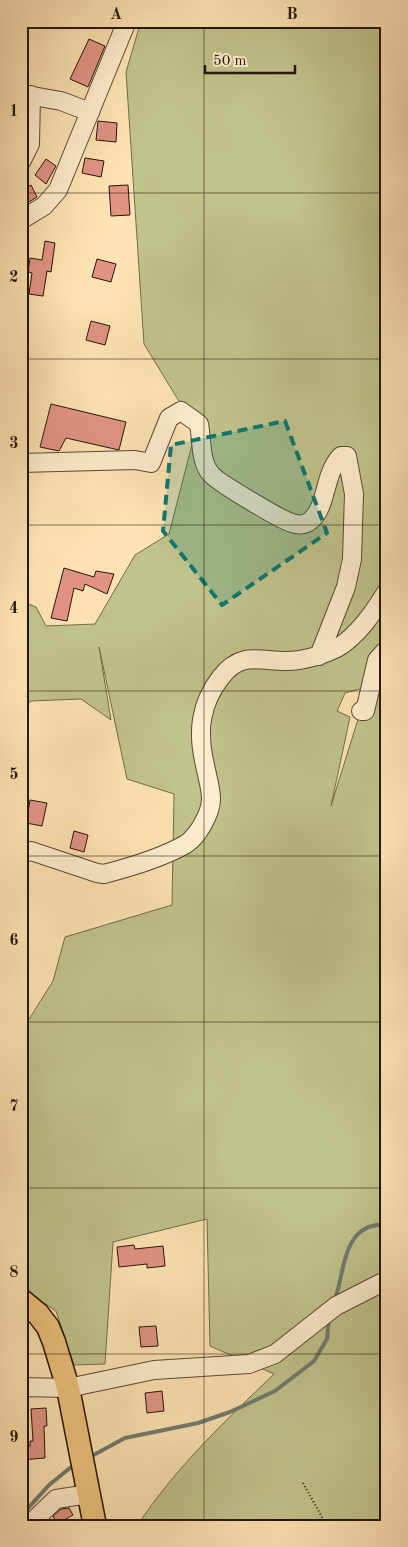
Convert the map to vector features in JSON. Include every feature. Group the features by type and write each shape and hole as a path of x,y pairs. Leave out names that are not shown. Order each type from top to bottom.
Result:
{"main road":[{"path":"21,1300 48,1327 68,1388 95,1526"}],"street":[{"path":"21,220 44,206 58,190 127,21"},
{"path":"21,162 30,144 26,94 61,100 90,112"},
{"path":"21,463 135,460 151,463 169,418 180,411 199,424 206,464 213,477 286,521 301,524 309,522 318,512 327,479 334,463 341,456 347,456 354,494 352,559 346,587 319,656"},
{"path":"21,854 31,851 104,874 136,864 187,843 209,811 210,789 201,749 200,727 203,707 221,677 231,665 243,659 288,661 319,656 339,647 358,629 387,591"},
{"path":"361,711 365,711 376,660 387,649"},
{"path":"21,1387 68,1388 154,1370 178,1367 238,1366 265,1359 286,1347 336,1306 387,1280"},
{"path":"28,1526 56,1499 89,1494"}],"path":[{"path":"303,1483 326,1526"}],"highlighted area":[{"path":"285,421 327,533 222,605 163,531 171,445"}],"green space":[{"path":"141,21 387,21 387,115 384,118 387,121 387,641 363,688 345,693 337,711 350,717 331,806 359,716 381,665 387,661 387,1526 137,1526 184,1465 219,1427 274,1374 210,1346 207,1219 113,1242 105,1364 74,1365 56,1311 21,1288 23,1148 21,1032 53,981 65,937 172,905 174,794 127,779 99,647 111,720 81,699 31,701 21,710 21,601 36,607 46,626 95,624 135,555 169,534 196,429 144,344 126,72"}],"building":[{"path":"89,39 105,46 88,87 70,79"},
{"path":"98,121 117,123 116,142 96,140"},
{"path":"85,158 104,161 101,177 82,173"},
{"path":"46,159 56,166 46,184 35,175"},
{"path":"31,185 37,197 21,207 21,190"},
{"path":"128,185 130,215 111,216 109,186"},
{"path":"45,241 55,243 51,272 47,271 43,296 29,294 32,273 28,272 30,258 42,260"},
{"path":"97,259 116,264 111,282 92,277"},
{"path":"91,321 110,326 105,345 86,340"},
{"path":"51,404 126,422 119,450 66,438 59,451 40,447"},
{"path":"64,568 94,577 96,571 114,574 107,594 85,584 83,591 74,588 67,621 51,618"},
{"path":"30,800 47,803 42,826 26,823"},
{"path":"74,831 88,835 84,852 70,848"},
{"path":"134,1245 135,1249 163,1246 165,1266 147,1268 147,1264 119,1267 117,1247"},
{"path":"156,1326 158,1346 141,1347 139,1327"},
{"path":"162,1391 164,1411 147,1413 145,1393"},
{"path":"46,1408 47,1426 44,1426 45,1458 21,1460 21,1447 30,1446 30,1441 33,1441 31,1409"},
{"path":"69,1508 73,1515 57,1524 53,1516 61,1509"}],"waterway":[{"path":"335,1300 344,1262 354,1239 362,1231 373,1226 387,1225"},
{"path":"88,1458 125,1438 198,1423 230,1412 275,1391 314,1361 327,1339 329,1318"},
{"path":"21,1516 49,1485 75,1464"}]}
